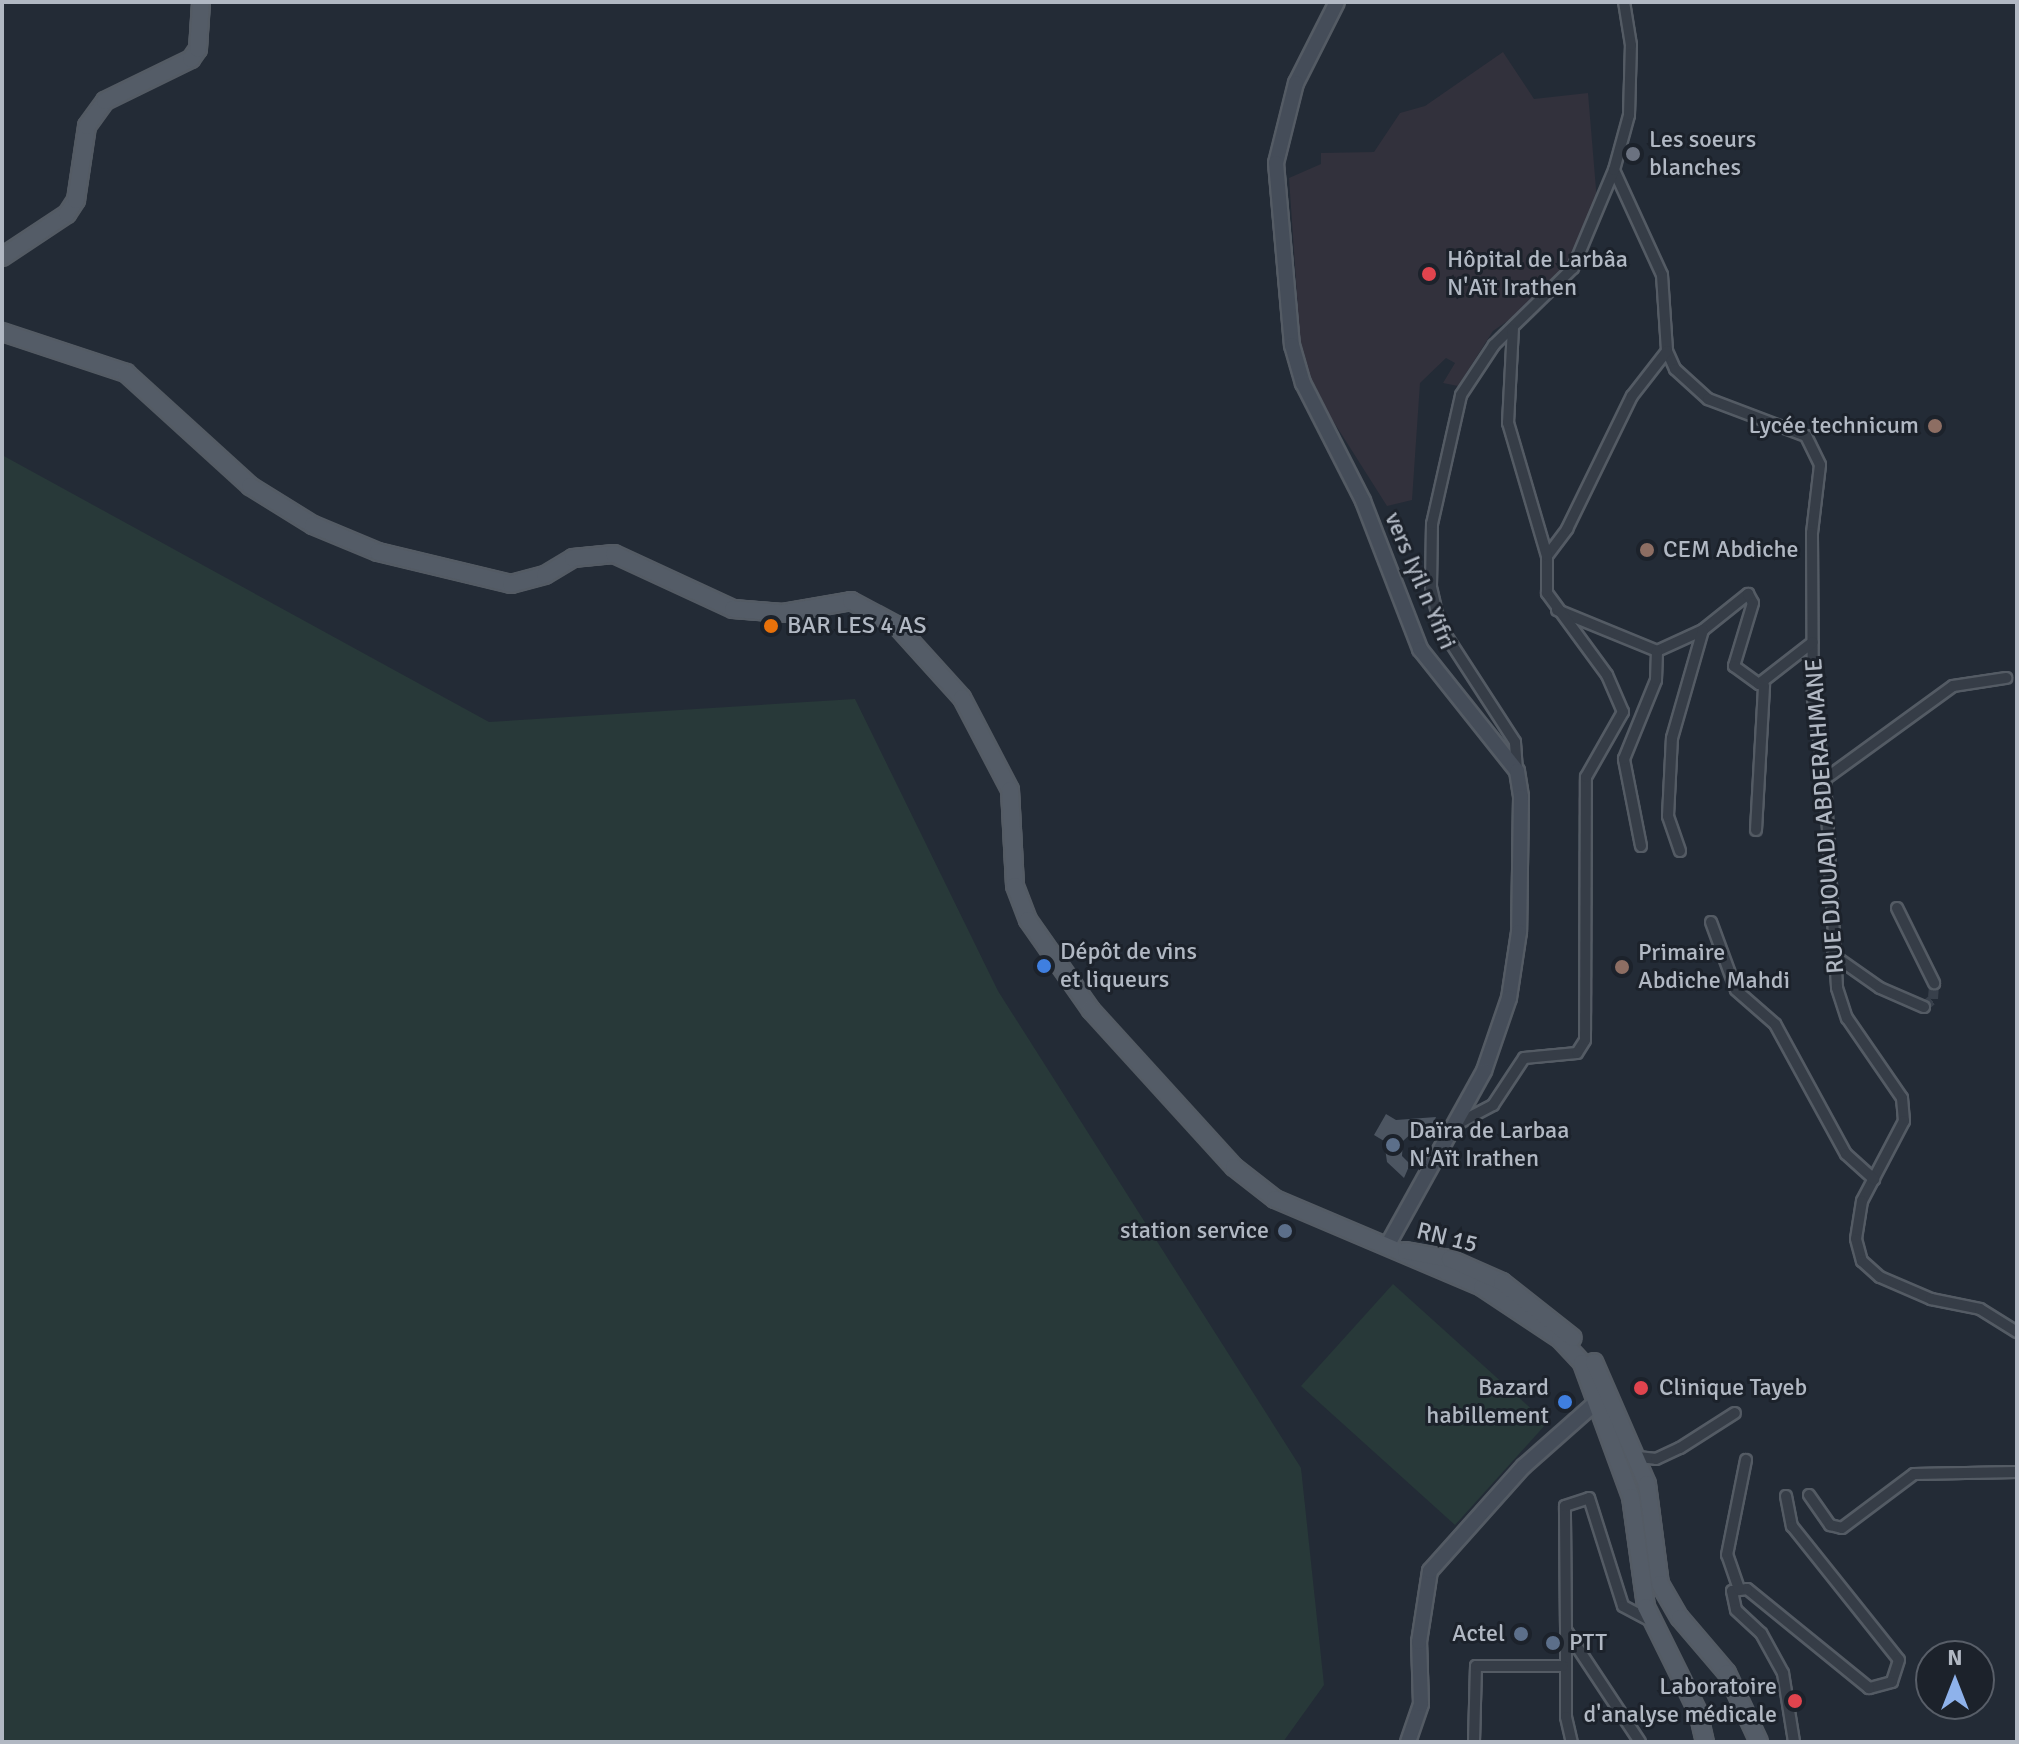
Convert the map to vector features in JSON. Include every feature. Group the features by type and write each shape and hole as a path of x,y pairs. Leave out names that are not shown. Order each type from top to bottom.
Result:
{"main road":[{"path":"2,257 67,214 76,200 87,126 105,101 191,59 198,49 201,2"},
{"name":"vers Iγil n Yifri","path":"1337,2 1296,83 1276,163 1292,345 1303,383 1363,501 1420,649 1517,771"},
{"name":"RN 15","path":"2,332 126,373 258,492 313,525 378,552 511,584 545,575 573,558 614,554 733,609 769,614 851,601 877,610 962,698 1010,790 1020,904 1091,1010 1252,1183 1322,1220 1394,1247 1482,1287 1560,1339 1582,1363 1605,1394 1638,1457 1660,1584 1680,1618 1727,1673 1759,1742"},
{"path":"1394,1247 1484,1071 1509,998 1519,932 1517,771"},
{"path":"1408,1742 1421,1704 1419,1642 1430,1571 1524,1466 1605,1394"},
{"name":"RN 15","path":"1605,1394 1631,1497 1638,1581 1651,1621 1698,1712 1705,1742"}],"street":[{"path":"1517,771 1515,742 1440,626 1431,587 1432,524 1461,395 1513,329 1573,268 1614,170 1629,115 1631,45 1624,2"},
{"path":"1547,556 1567,529 1632,396 1667,351 1662,275 1614,170"},
{"path":"1457,1124 1493,1105 1524,1058 1577,1053 1587,1030 1586,777 1623,712 1607,675 1555,609 1547,593 1547,556 1512,446 1513,329"},
{"name":"RUE DJOUADI ABDERAHMANE","path":"1667,351 1675,369 1697,392 1806,436 1815,448 1820,479 1812,533 1813,699 1825,779 1833,955 1847,1018 1902,1098 1897,1143 1862,1201 1856,1239 1862,1261 1880,1277 1931,1299 1980,1309 2017,1332"},
{"path":"1555,609 1657,651 1703,630 1736,598 1752,596 1734,666 1764,685"},
{"path":"1680,851 1668,816 1672,738 1703,630"},
{"path":"1756,830 1764,685 1813,642"},
{"path":"1641,846 1624,759 1656,680 1657,651"},
{"path":"1825,779 1953,686 2006,678"},
{"path":"1897,908 1934,983"},
{"path":"1711,922 1736,990 1775,1024 1846,1154 1874,1179"},
{"path":"1833,955 1880,988 1924,1007"},
{"path":"1638,1457 1668,1454 1735,1413"},
{"path":"1746,1460 1727,1555 1739,1589 1769,1605 1861,1685 1892,1682 1899,1660 1792,1526 1786,1496"},
{"path":"1809,1495 1830,1525 1842,1528 1914,1474 2017,1472"},
{"path":"1572,1742 1563,1666 1566,1630 1565,1506 1589,1498 1623,1606 1651,1621"},
{"path":"1739,1589 1730,1599 1761,1633 1783,1673 1794,1742"},
{"path":"1566,1630 1640,1742"},
{"path":"1474,1742 1476,1666 1563,1666"}],"shaded area":[{"name":"Hôpital de Larbâa N'Aït Irathen","path":"1503,52 1534,99 1588,93 1597,201 1575,255 1548,293 1493,331 1458,386 1443,383 1455,363 1446,358 1420,383 1412,500 1387,506 1316,394 1301,354 1289,178 1321,164 1321,153 1374,152 1400,113 1425,106"},
{"path":"2,455 489,722 855,699 998,991 1301,1468 1324,1685 1283,1742 2,1742"},
{"path":"1393,1284 1547,1423 1455,1525 1301,1386"}],"building":[{"name":"Daïra de Larbaa N'Aït Irathen","path":"1386,1114 1396,1120 1436,1117 1430,1132 1414,1131 1403,1141 1402,1156 1410,1164 1404,1178 1387,1162 1384,1141 1374,1135"}],"tunnel":[{"path":"1924,1007 1933,999 1934,983"}],"place":[{"name":"Les soeurs blanches","path":"1633,154"},
{"name":"Hôpital de Larbâa N'Aït Irathen","path":"1429,274"},
{"name":"Lycée technicum","path":"1935,426"},
{"name":"CEM Abdiche","path":"1647,550"},
{"name":"BAR LES 4 AS","path":"771,626"},
{"name":"Dépôt de vins et liqueurs","path":"1044,966"},
{"name":"Primaire Abdiche Mahdi","path":"1622,967"},
{"name":"Daïra de Larbaa N'Aït Irathen","path":"1393,1145"},
{"name":"station service","path":"1285,1231"},
{"name":"Clinique Tayeb","path":"1641,1388"},
{"name":"Bazard habillement","path":"1565,1402"},
{"name":"Actel","path":"1521,1634"},
{"name":"PTT","path":"1553,1643"},
{"name":"Laboratoire d'analyse médicale","path":"1795,1701"}]}
